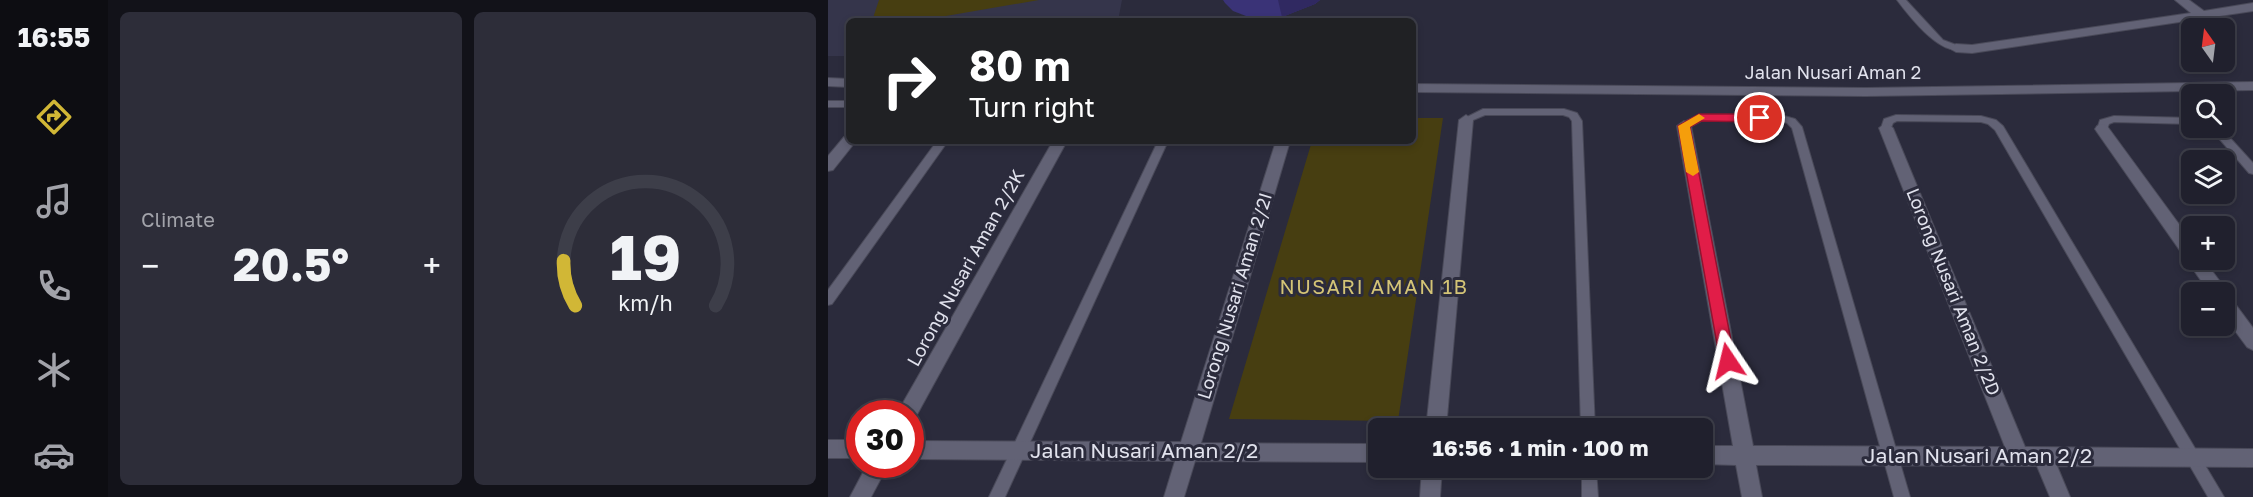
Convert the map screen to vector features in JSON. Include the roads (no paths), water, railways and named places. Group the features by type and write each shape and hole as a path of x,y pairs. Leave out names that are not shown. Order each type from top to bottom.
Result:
{"street":[{"path":"2181,0 2202,15"},
{"path":"1956,48 1972,49 2253,7"},
{"path":"828,82 846,82"},
{"name":"Jalan Nusari Aman 2","path":"1416,88 1866,92 2253,86"},
{"path":"1437,418 1466,120"},
{"path":"1684,126 1752,497"},
{"name":"Lorong Nusari Aman 2/2D","path":"1886,128 2019,457"},
{"path":"2103,129 2181,239"},
{"path":"828,166 846,144"},
{"name":"Lorong Nusari Aman 2/2K","path":"915,400 1058,144"},
{"name":"Lorong Nusari Aman 2/2I","path":"1174,497 1282,144"},
{"path":"2235,317 2253,342"},
{"path":"828,449 846,449"},
{"name":"Jalan Nusari Aman 2/2","path":"924,450 1368,453"},
{"name":"Jalan Nusari Aman 2/2","path":"1713,455 2253,458"},
{"path":"2043,457 2060,497"},
{"path":"860,497 871,478"},
{"path":"1430,497 1431,478"}],"lane":[{"path":"1900,0 1940,42 1956,48"},
{"path":"828,104 846,104"},
{"path":"1466,120 1483,112 1564,112 1573,115 1577,121 1588,418"},
{"path":"1684,126 1699,118 1781,118 1791,121 1797,127 1902,497"},
{"path":"1886,128 1888,121 1917,118 1981,119 1992,122 1999,128 2216,497"},
{"path":"2103,129 2104,122 2114,119 2181,120"},
{"path":"2224,138 2253,170"},
{"path":"828,300 941,144"},
{"path":"997,497 1162,144"},
{"path":"1589,478 1590,497"}],"district":[{"name":"NUSARI AMAN 1B","path":"1374,287"}]}
